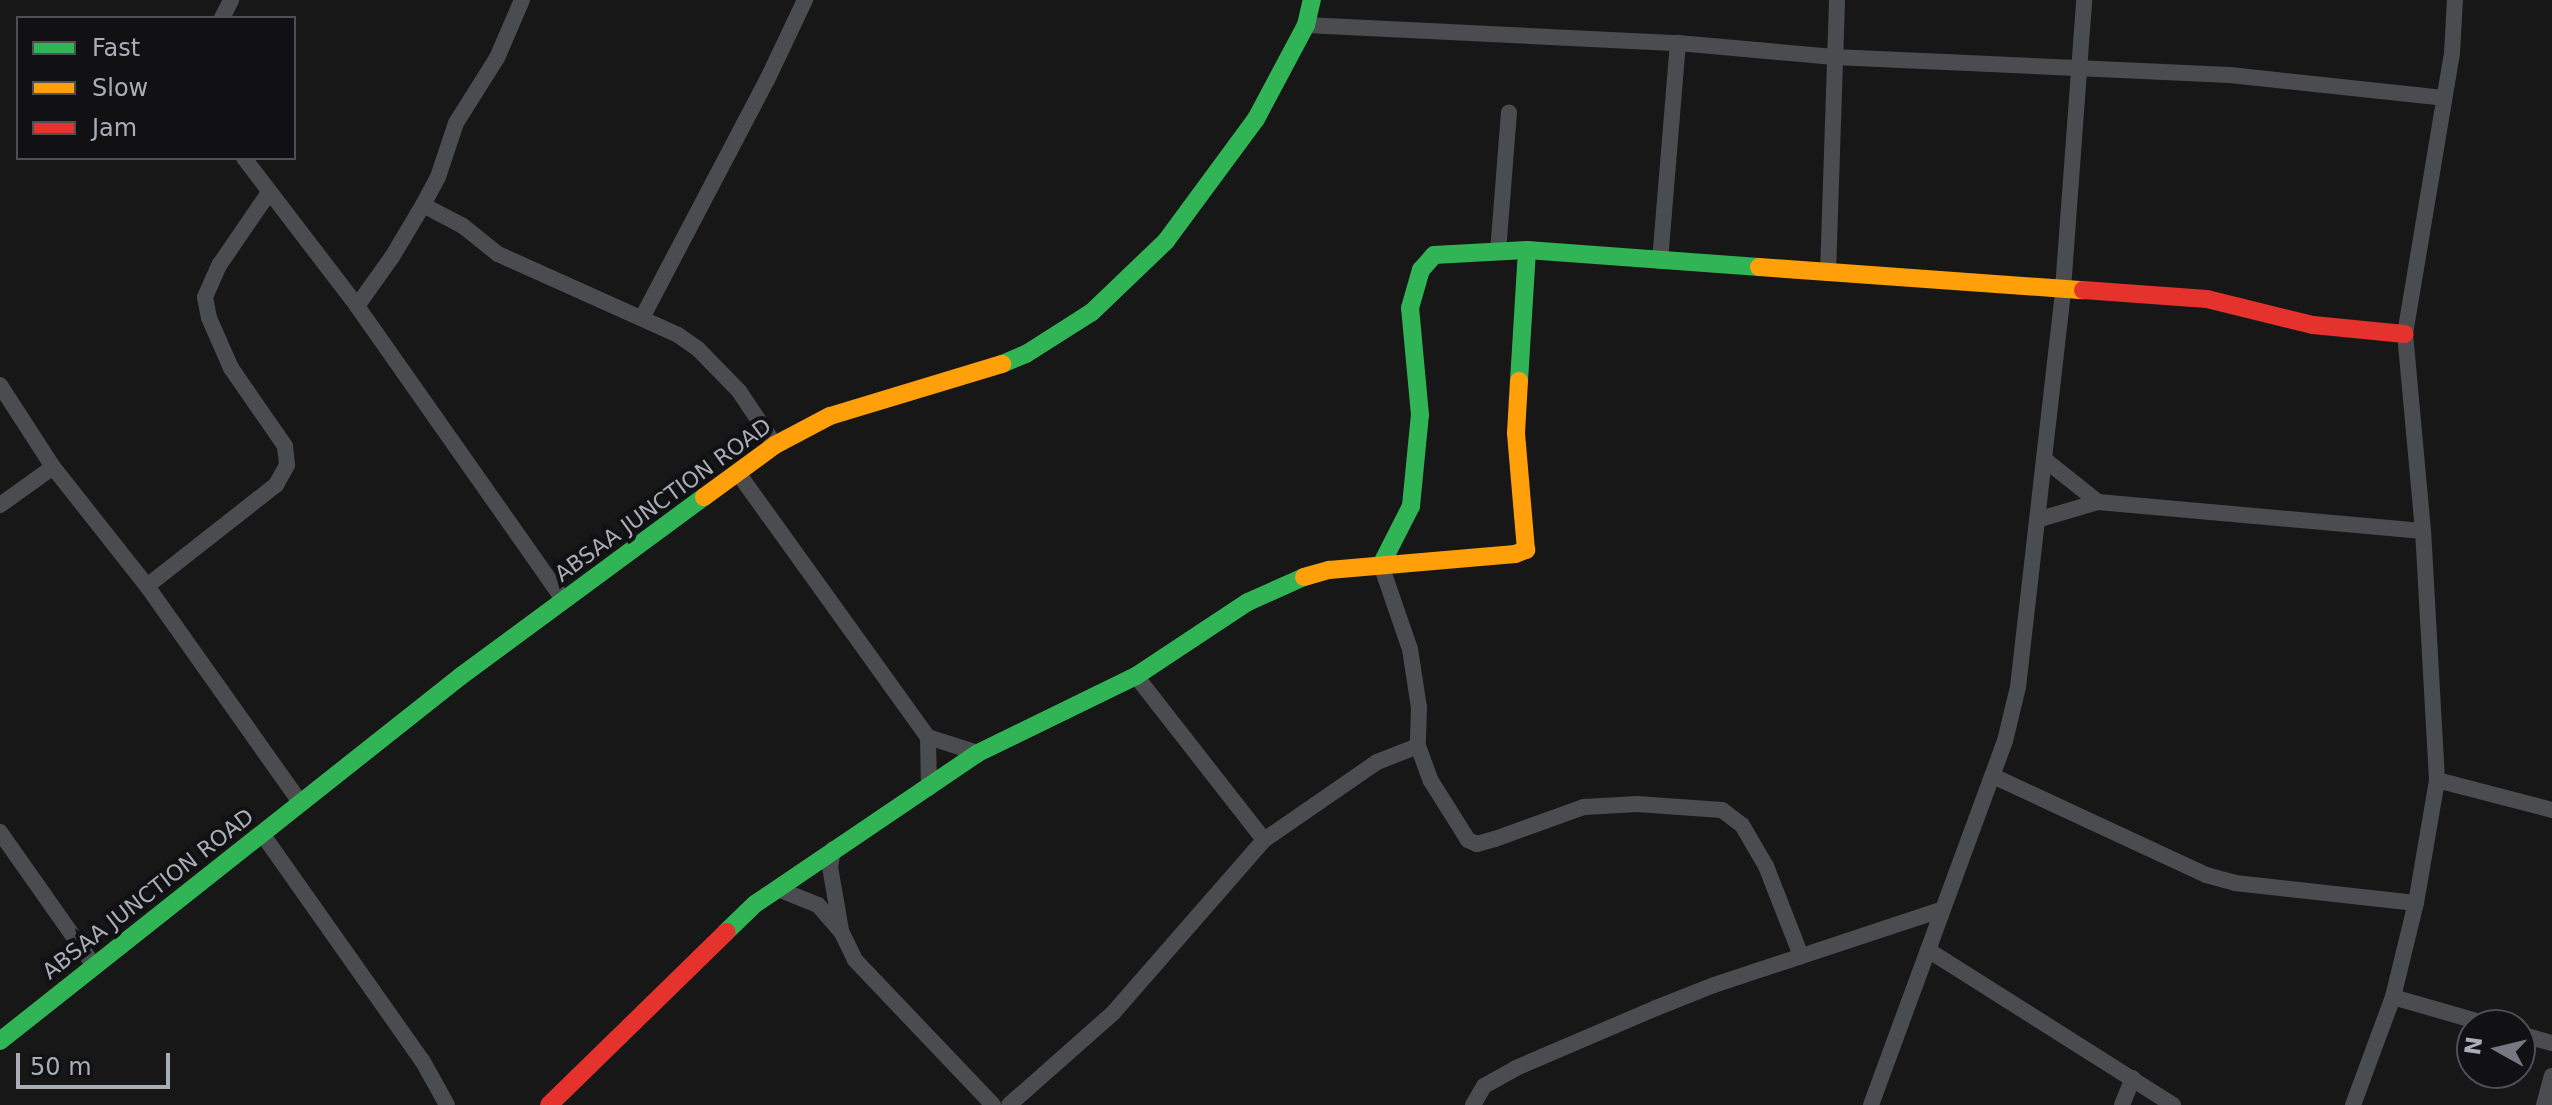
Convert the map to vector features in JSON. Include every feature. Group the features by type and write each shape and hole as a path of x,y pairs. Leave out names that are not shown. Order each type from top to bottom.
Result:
{"street":[{"path":"357,306 392,257 423,205 438,177 456,123 497,58 522,0"},
{"path":"643,316 767,80 805,0"},
{"name":"ABSAA JUNCTION ROAD","path":"0,1041 263,835 299,801 461,676 775,445 830,416 992,368 1026,354 1092,312 1166,241 1212,182 1256,119 1306,25 1312,0"},
{"path":"1828,273 1837,0"},
{"path":"1871,1105 1993,776 2018,687 2040,519 2063,289 2084,0"},
{"path":"2353,1105 2393,997 2416,903 2437,780 2423,531 2405,334 2452,53 2455,0"},
{"path":"1306,25 1678,43 1834,57 2230,75 2444,98"},
{"path":"1660,261 1678,43"},
{"path":"1498,252 1509,112"},
{"path":"245,160 268,194 357,306 564,601"},
{"path":"147,586 276,485 287,465 285,446 231,368 209,318 205,297 220,264 268,194"},
{"path":"423,205 463,226 498,254 643,316 698,349 739,391 775,445"},
{"path":"1801,956 1766,866 1742,825 1722,810 1637,804 1584,807 1477,844 1461,832 1431,781 1418,746 1419,708 1410,649 1381,565 1411,506 1420,415 1410,308 1421,270 1434,255 1527,250 2225,301 2313,325 2405,334"},
{"path":"549,1105 724,932 833,849 978,753 1136,676 1248,602 1288,581 1329,570 1515,554 1526,550 1516,433 1527,250"},
{"path":"0,385 53,467 147,586 299,801"},
{"path":"2044,459 2098,502"},
{"path":"0,505 53,467"},
{"path":"738,473 928,737 929,788"},
{"path":"2040,519 2098,502 2423,531"},
{"path":"1136,676 1264,840"},
{"path":"928,737 978,753"},
{"path":"1009,1105 1113,1013 1264,840 1377,762 1418,746"},
{"path":"1993,776 2206,875 2235,883 2416,903"},
{"path":"2437,780 2552,810"},
{"path":"0,832 95,967"},
{"path":"263,835 422,1060 447,1105"},
{"path":"833,849 830,867 841,931"},
{"path":"778,889 818,905 841,931 855,960 993,1105"},
{"path":"1473,1105 1484,1086 1516,1068 1714,985 1941,910"},
{"path":"1928,950 2173,1105"},
{"path":"2393,997 2456,1015"},
{"path":"2544,1105 2552,1076"},
{"path":"2122,1105 2133,1078"}],"traffic: fast":[{"path":"1002,364 1026,354 1092,312 1166,241 1256,119 1306,25 1312,0"},
{"path":"1381,565 1411,506 1420,415 1410,308 1421,270 1434,255 1527,250 1759,267"},
{"path":"1519,381 1527,250"},
{"path":"0,1041 461,676 704,497"},
{"path":"726,932 755,904 978,753 1136,676 1248,602 1304,577"}],"traffic: slow":[{"path":"1759,267 2083,290"},
{"path":"704,497 775,445 830,416 1002,364"},
{"path":"1304,577 1329,570 1515,554 1526,550 1516,433 1519,381"}],"traffic: jam":[{"path":"2083,290 2207,299 2313,325 2405,334"},
{"path":"549,1105 726,932"}]}
